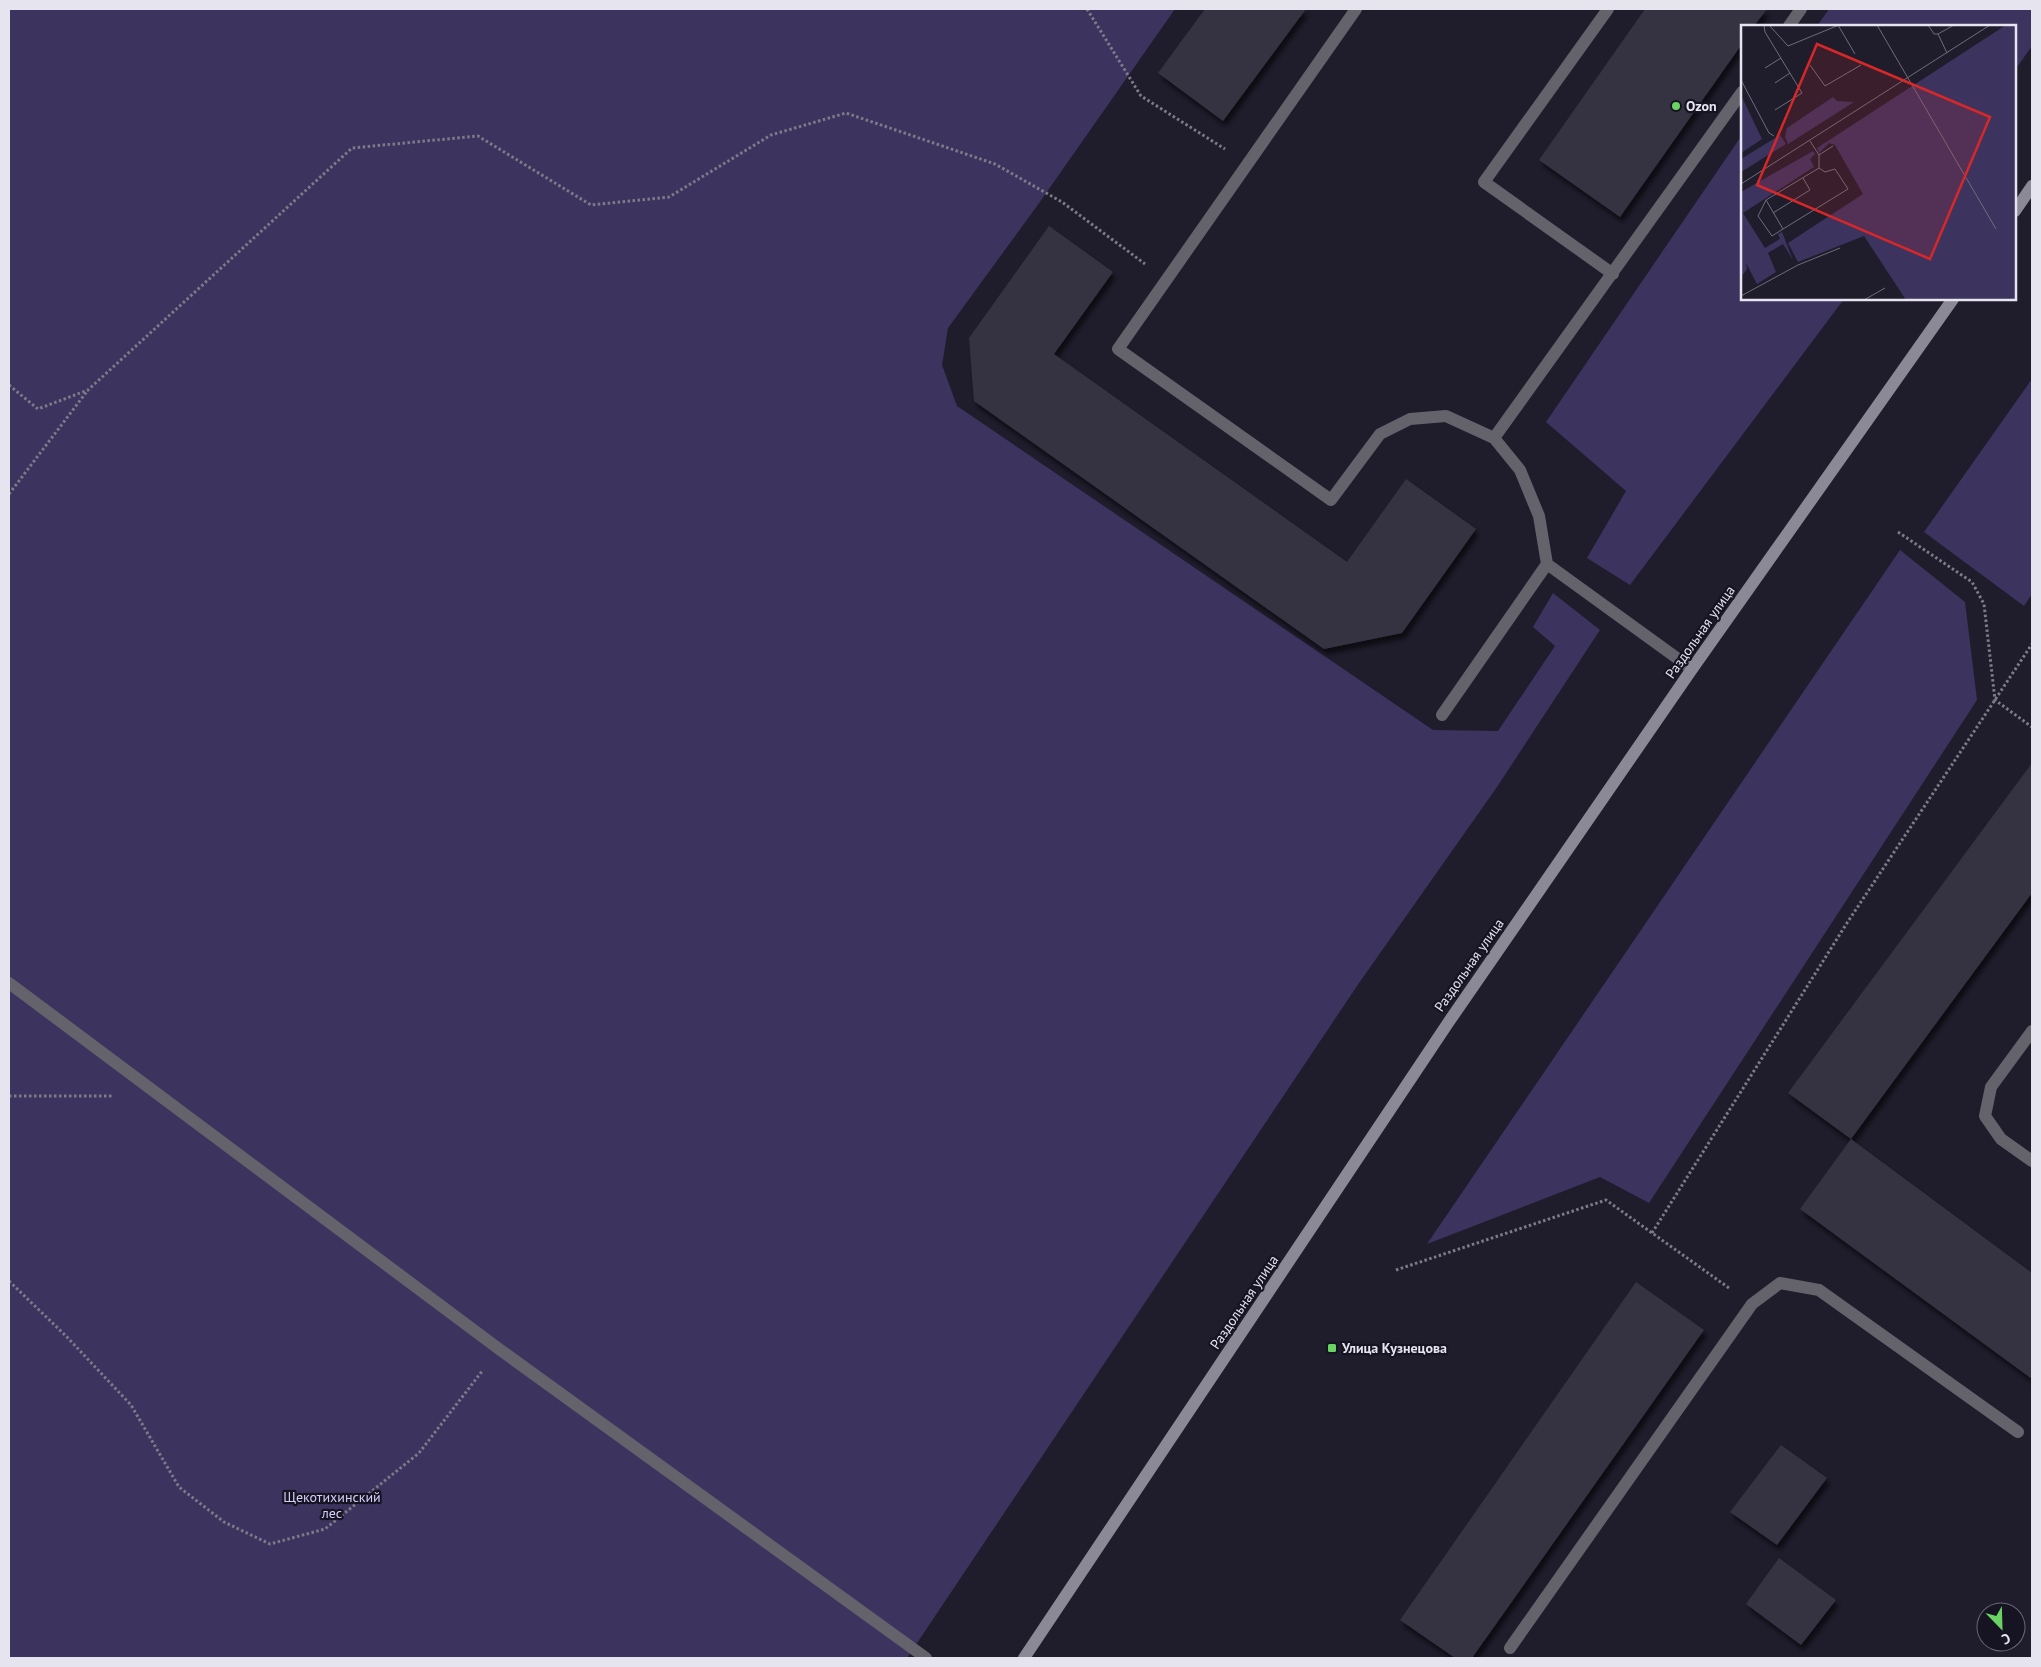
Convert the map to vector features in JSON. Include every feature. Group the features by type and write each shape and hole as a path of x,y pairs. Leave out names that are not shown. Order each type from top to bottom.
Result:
{"main road":[{"path":"2016,210 2032,186"},
{"name":"Раздольная улица","path":"1024,1658 1448,1023 1692,670 1952,300"}],"lane":[{"path":"1356,9 1118,349 1331,500 1380,434 1410,419 1446,416 1494,438 1520,470 1539,516 1547,564 1442,716"},
{"path":"1608,9 1484,182 1613,274"},
{"path":"1790,25 1801,9"},
{"path":"1494,438 1741,93"},
{"path":"1547,564 1692,670"},
{"path":"9,983 499,1349 926,1658"},
{"path":"2032,1031 1991,1087 1985,1116 2001,1139 2032,1161"},
{"path":"1510,1648 1752,1304 1780,1283 1819,1290 2018,1432"}],"path":[{"path":"1087,9 1140,96 1247,164"},
{"path":"9,494 88,390 352,148 478,136 591,205 669,197 771,135 846,113 995,164 1062,202 1166,279"},
{"path":"9,385 38,409 88,390"},
{"path":"1898,532 1972,582 1984,604 1996,700 2032,727"},
{"path":"1652,1232 1847,923 2032,644"},
{"path":"9,1096 161,1096"},
{"path":"1396,1270 1606,1200 1752,1304"},
{"path":"9,1281 66,1336 131,1405 179,1487 224,1522 270,1544 325,1529 419,1453 499,1349"}],"green space":[{"name":"Щекотихинский лес","path":"9,9 1175,9 1037,206 948,328 942,365 957,406 1433,730 1498,731 1555,646 1533,627 1553,593 1600,630 1497,787 1359,983 907,1658 9,1658"},
{"path":"1829,9 2032,9 2032,46 2016,69 2016,25 1818,25"},
{"path":"1741,136 1741,300 1843,300 1630,585 1587,558 1626,491 1546,422"},
{"path":"2032,379 2032,594 2024,606 1924,532"},
{"path":"1900,550 1965,602 1977,700 1649,1203 1600,1177 1427,1244"}],"building":[{"path":"1205,9 1306,9 1223,121 1158,73"},
{"path":"1645,9 1767,9 1755,25 1741,25 1741,45 1620,217 1539,160"},
{"path":"1049,226 1113,272 1054,354 1347,562 1406,479 1476,529 1402,633 1324,649 974,401 969,338"},
{"path":"2032,763 2032,893 1851,1139 1788,1093"},
{"path":"1851,1139 2032,1273 2032,1379 1800,1209"},
{"path":"1636,1282 1704,1330 1472,1658 1455,1658 1400,1620"},
{"path":"1781,1445 1827,1478 1777,1545 1730,1512"},
{"path":"1779,1558 1836,1600 1801,1645 1746,1604"}],"place":[{"name":"Ozon","path":"1676,106"},
{"name":"Улица Кузнецова","path":"1332,1348"}]}
